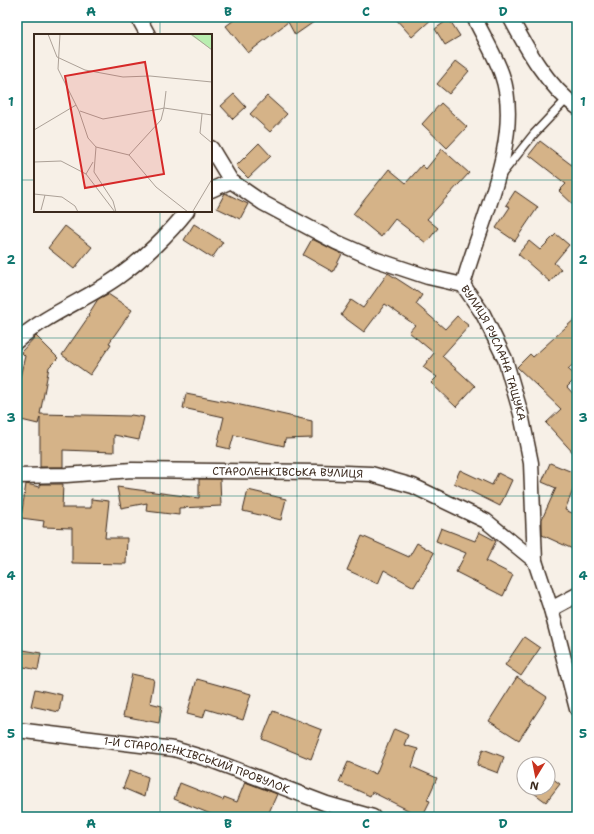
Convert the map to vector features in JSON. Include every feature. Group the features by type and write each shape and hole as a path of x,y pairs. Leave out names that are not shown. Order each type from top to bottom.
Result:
{"street":[{"path":"138,17 147,34"},
{"path":"463,285 497,181 507,131 508,104 502,75 474,17"},
{"path":"510,17 531,56 572,103"},
{"name":"ВУЛИЦЯ РУСЛАНА ТАЩУКА","path":"212,150 231,182 263,203 336,242 377,260 428,277 463,285 482,314 505,359 521,414 531,462 534,561 551,609 577,710"},
{"path":"212,190 231,182"},
{"path":"17,341 52,315 118,277 157,242 186,212"},
{"name":"СТАРОЛЕНКІВСЬКА ВУЛИЦЯ","path":"17,476 66,475 132,470 371,474 413,486 486,521 534,561"},
{"path":"551,609 577,595"},
{"name":"1-Й СТАРОЛЕНКІВСЬКИЙ ПРОВУЛОК","path":"17,730 174,749 211,760 327,804 373,817"}],"lane":[{"path":"497,181 533,135 572,103"}],"building":[{"path":"238,17 321,17 295,35 288,22 248,53 226,26"},
{"path":"394,17 434,17 412,37"},
{"path":"449,19 460,36 445,45 435,29"},
{"path":"456,61 469,71 449,94 437,84"},
{"path":"234,94 246,107 233,119 221,106"},
{"path":"267,96 287,114 270,132 250,114"},
{"path":"441,103 467,127 447,148 422,124"},
{"path":"540,141 577,169 577,208 559,191 566,184 529,155"},
{"path":"259,143 271,156 248,178 236,166"},
{"path":"442,149 469,173 427,219 438,228 426,243 395,219 381,237 353,214 389,169 406,183 422,165 426,169"},
{"path":"515,191 538,207 515,241 496,228 510,207 506,205"},
{"path":"225,193 248,204 240,219 217,208"},
{"path":"194,224 223,242 212,258 184,240"},
{"path":"65,226 92,247 74,269 48,248"},
{"path":"556,234 569,245 554,263 561,269 550,282 518,254 529,241 540,250"},
{"path":"312,239 342,254 333,272 303,255"},
{"path":"388,273 422,295 416,304 445,329 457,316 469,326 442,356 475,386 456,407 431,383 437,377 423,367 434,353 409,332 415,325 385,304 364,332 341,315 351,300 363,308"},
{"path":"108,294 132,310 109,343 111,344 90,375 62,355 89,316 88,315 98,299"},
{"path":"577,317 577,361 568,369 577,377 567,387 577,398 577,457 546,423 561,409 517,367 530,354 533,357"},
{"path":"36,336 58,358 49,367 40,414 131,415 144,417 139,440 114,435 114,452 63,450 63,467 40,467 40,417 38,424 17,419 17,390 25,356 21,352"},
{"path":"186,394 312,421 312,438 285,439 284,446 234,435 230,449 217,446 224,417 183,408"},
{"path":"550,463 577,474 577,480 565,510 577,515 577,551 542,535 542,519 556,488 542,482"},
{"path":"460,470 492,485 498,473 512,480 500,506 454,483"},
{"path":"199,479 220,479 221,506 179,508 179,515 146,511 147,503 121,508 117,487 199,498"},
{"path":"26,484 40,487 40,484 63,484 62,508 91,508 91,499 109,501 105,538 127,538 126,564 72,563 72,528 43,527 44,521 21,518"},
{"path":"248,490 286,499 281,520 243,511"},
{"path":"441,528 475,541 479,532 496,541 486,561 513,575 503,596 456,572 466,553 436,541"},
{"path":"362,536 409,557 417,543 434,553 414,587 384,570 378,584 347,570"},
{"path":"524,637 540,648 521,676 505,665"},
{"path":"23,650 41,653 38,670 19,666"},
{"path":"132,674 154,679 150,703 162,706 159,723 123,716"},
{"path":"517,677 547,697 519,740 489,721"},
{"path":"197,679 251,694 243,720 206,709 203,718 187,714"},
{"path":"35,689 62,695 59,712 31,706"},
{"path":"273,711 322,730 311,759 262,739"},
{"path":"394,729 408,735 404,745 418,749 412,767 437,778 427,800 430,801 422,817 372,792 370,796 339,782 348,762 376,774"},
{"path":"483,749 504,757 498,773 477,765"},
{"path":"130,770 148,777 144,797 123,788"},
{"path":"556,781 560,784 556,789"},
{"path":"245,782 277,794 267,817 218,817 174,799 180,783 223,800 224,797 237,802"},
{"path":"538,796 551,796 546,802"}]}
